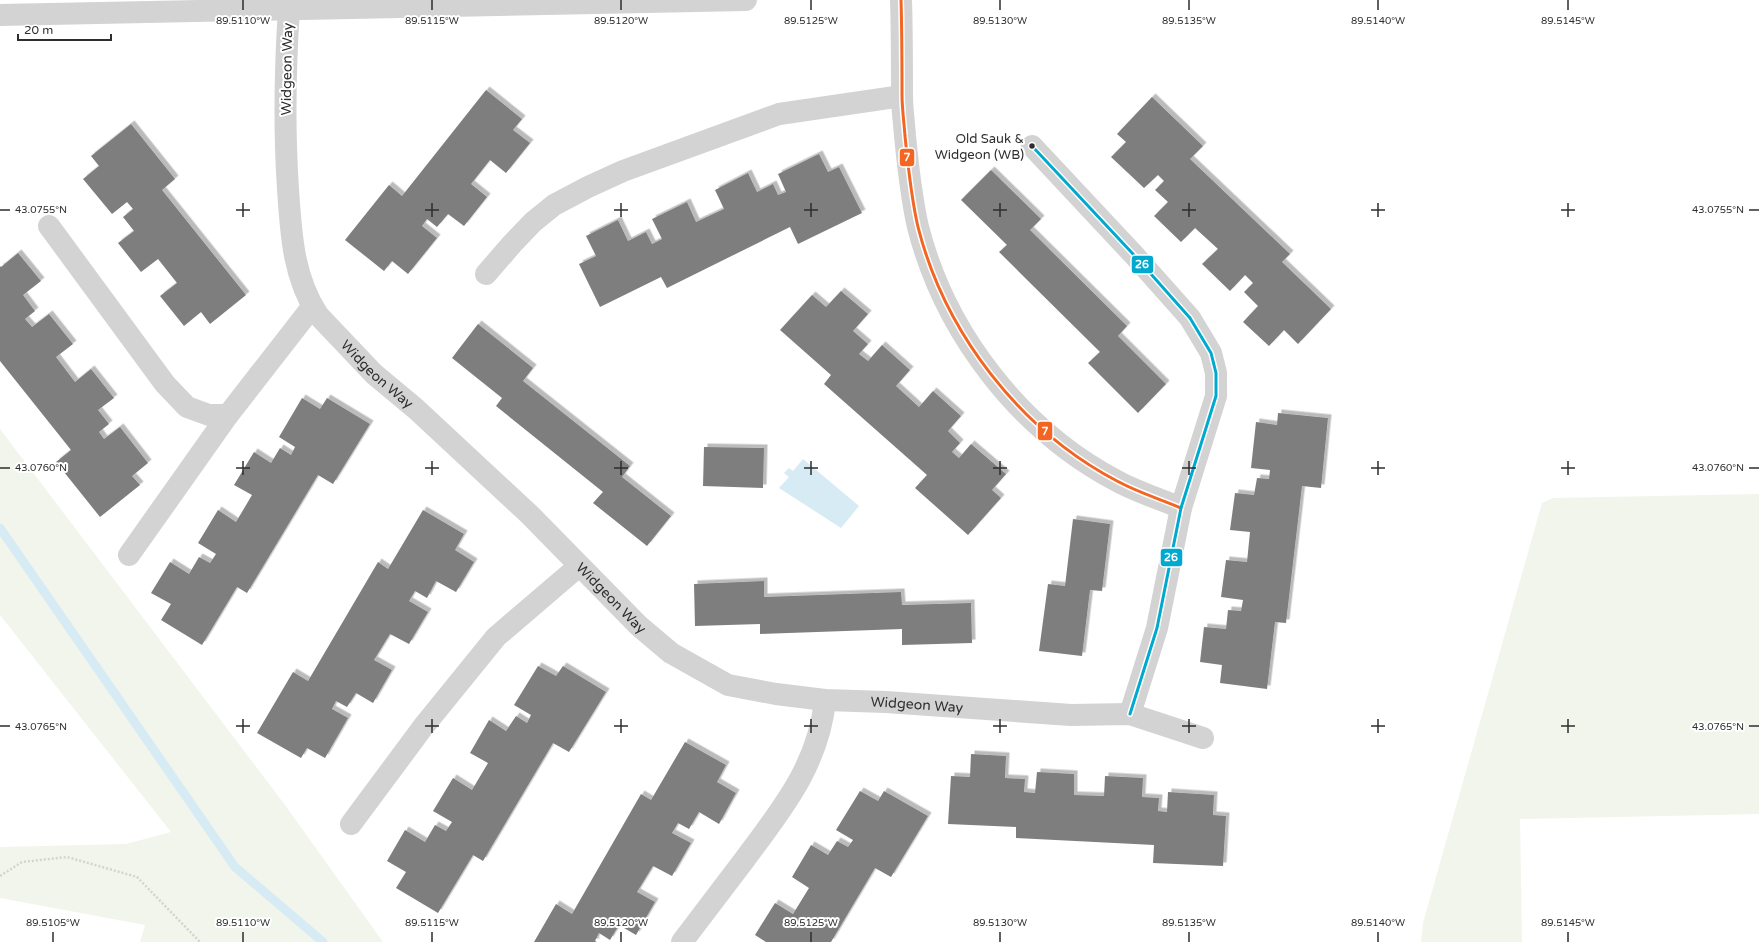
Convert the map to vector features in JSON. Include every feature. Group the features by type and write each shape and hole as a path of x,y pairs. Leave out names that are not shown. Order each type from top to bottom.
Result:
{"street":[{"path":"0,15 192,5 289,9 627,1 746,0"},
{"path":"902,0 902,96 908,163 918,227 941,294 986,370 1043,431 1083,460 1117,481 1181,508"},
{"name":"Widgeon Way","path":"289,9 286,60 286,155 292,241 296,266 303,289 312,307 318,316 374,374 416,410 530,515 639,626 671,653 728,685 776,694 825,700 886,702 1071,715 1130,714 1203,738"},
{"path":"486,274 533,222 554,205 588,187 624,171 780,114 902,96"},
{"path":"1032,146 1134,254 1190,318 1212,353 1216,373 1216,396 1181,508 1157,628 1130,714"},
{"path":"50,226 165,384 186,407 209,415 228,415"},
{"path":"129,555 228,415 312,307"},
{"path":"351,824 423,727 496,637 579,566"},
{"path":"682,942 771,825 799,783 814,750 823,723 825,700"}],"path":[{"path":"0,876 22,862 66,857 137,877 200,942"}],"shaded area":[{"path":"0,429 285,805 383,942 140,942 145,925 0,898 0,847 126,844 171,832 0,615"},
{"path":"1759,494 1759,814 1520,819 1522,942 1421,942 1423,923 1542,503 1553,498"}],"water":[{"path":"803,459 859,506 841,528 779,488 789,477 784,473 789,468 793,471"}],"building":[{"path":"486,90 522,119 513,130 530,143 506,173 490,160 471,184 487,197 464,226 448,214 437,227 427,219 422,226 437,238 408,274 392,261 384,271 345,240 389,185 402,196"},
{"path":"1152,97 1203,146 1190,159 1290,254 1282,262 1331,309 1298,344 1284,330 1269,346 1243,322 1258,306 1244,292 1253,283 1245,275 1230,291 1202,264 1218,249 1195,228 1181,242 1154,216 1168,202 1155,190 1164,181 1158,175 1144,188 1111,157 1126,142 1117,134"},
{"path":"131,124 175,179 162,190 246,295 210,324 201,312 184,326 160,296 177,283 158,259 141,272 118,243 134,231 123,217 133,209 127,202 112,214 83,179 99,166 91,156"},
{"path":"819,154 828,172 839,167 862,213 798,244 790,227 667,288 661,277 600,307 579,264 596,256 586,236 618,220 628,241 646,232 652,244 662,239 652,219 687,202 696,222 724,209 715,190 748,173 757,192 773,184 778,195 786,192 778,174"},
{"path":"991,170 1041,219 1030,230 1127,326 1118,336 1166,384 1138,413 1088,363 1100,352 999,252 1007,245 961,200"},
{"path":"18,253 41,281 23,295 35,311 25,319 32,327 49,314 73,344 56,357 75,382 91,369 114,398 98,410 109,424 99,432 104,439 120,427 148,463 132,476 140,485 100,517 56,462 71,450 0,361 0,266 1,267"},
{"path":"841,291 868,314 853,331 868,344 859,354 868,361 882,345 910,370 896,386 919,407 933,391 961,416 948,431 960,443 952,452 959,458 971,444 1006,474 992,490 1001,498 968,535 915,488 927,475 824,384 831,375 780,330 812,295 826,307"},
{"path":"478,324 533,368 523,381 630,466 622,477 671,516 647,546 593,503 603,492 496,406 502,398 452,358"},
{"path":"302,398 320,409 327,398 370,424 333,484 318,475 247,593 237,587 202,645 161,620 171,604 151,593 170,562 189,574 199,557 210,563 216,554 198,543 218,510 236,522 252,495 234,485 254,452 271,463 280,448 291,455 295,447 279,437"},
{"path":"1278,413 1328,418 1321,488 1302,486 1286,623 1275,622 1267,689 1220,683 1222,665 1200,662 1204,627 1226,629 1228,610 1241,611 1243,600 1221,597 1226,560 1247,562 1250,532 1230,530 1235,493 1254,495 1257,478 1269,479 1270,470 1251,468 1256,422 1277,425"},
{"path":"704,447 764,448 763,488 703,486"},
{"path":"423,510 464,534 455,550 474,562 456,592 436,581 427,598 415,591 409,601 428,612 409,644 390,634 374,660 392,670 373,703 356,693 347,707 336,701 332,709 348,718 325,758 307,748 301,758 257,733 293,672 308,681 378,562 388,569"},
{"path":"1073,519 1110,524 1102,591 1090,590 1082,656 1039,651 1048,584 1065,586"},
{"path":"764,581 764,597 901,592 902,605 971,603 972,643 902,645 902,629 760,634 760,624 695,626 694,584"},
{"path":"538,666 556,676 563,666 606,692 569,752 553,743 483,861 473,855 438,913 396,888 406,872 387,861 405,830 425,842 435,825 446,831 452,822 433,811 453,778 472,790 488,763 470,753 489,720 506,731 516,716 527,723 531,715 514,705"},
{"path":"685,742 726,765 717,782 736,793 719,824 699,812 689,829 678,823 672,833 691,843 672,876 653,866 637,892 655,902 636,935 619,925 610,940 599,933 595,941 597,942 534,942 556,904 572,914 641,794 651,800"},
{"path":"971,754 1006,756 1005,778 1025,779 1024,792 1035,793 1037,772 1074,774 1074,795 1104,796 1105,776 1143,778 1142,797 1159,798 1158,811 1167,812 1168,792 1214,795 1213,815 1226,816 1223,866 1153,863 1154,845 1016,838 1016,827 948,824 951,776 970,777"},
{"path":"860,791 878,801 884,791 928,816 891,877 875,868 831,942 766,942 755,935 775,903 793,914 809,888 792,877 811,845 828,855 837,841 848,847 853,840 836,830"}],"waterway":[{"path":"0,528 235,867 323,942"}],"transit line":[{"name":"7","path":"901,0 902,105 907,159 918,227 930,266 947,304 967,341 991,375 1019,406 1049,435 1082,460 1117,481 1181,508"},
{"name":"26","path":"1032,146 1134,255 1190,318 1211,353 1216,373 1216,396 1181,508 1157,628 1130,714"}],"place":[{"name":"Old Sauk & Widgeon (WB)","path":"1032,146"}]}
